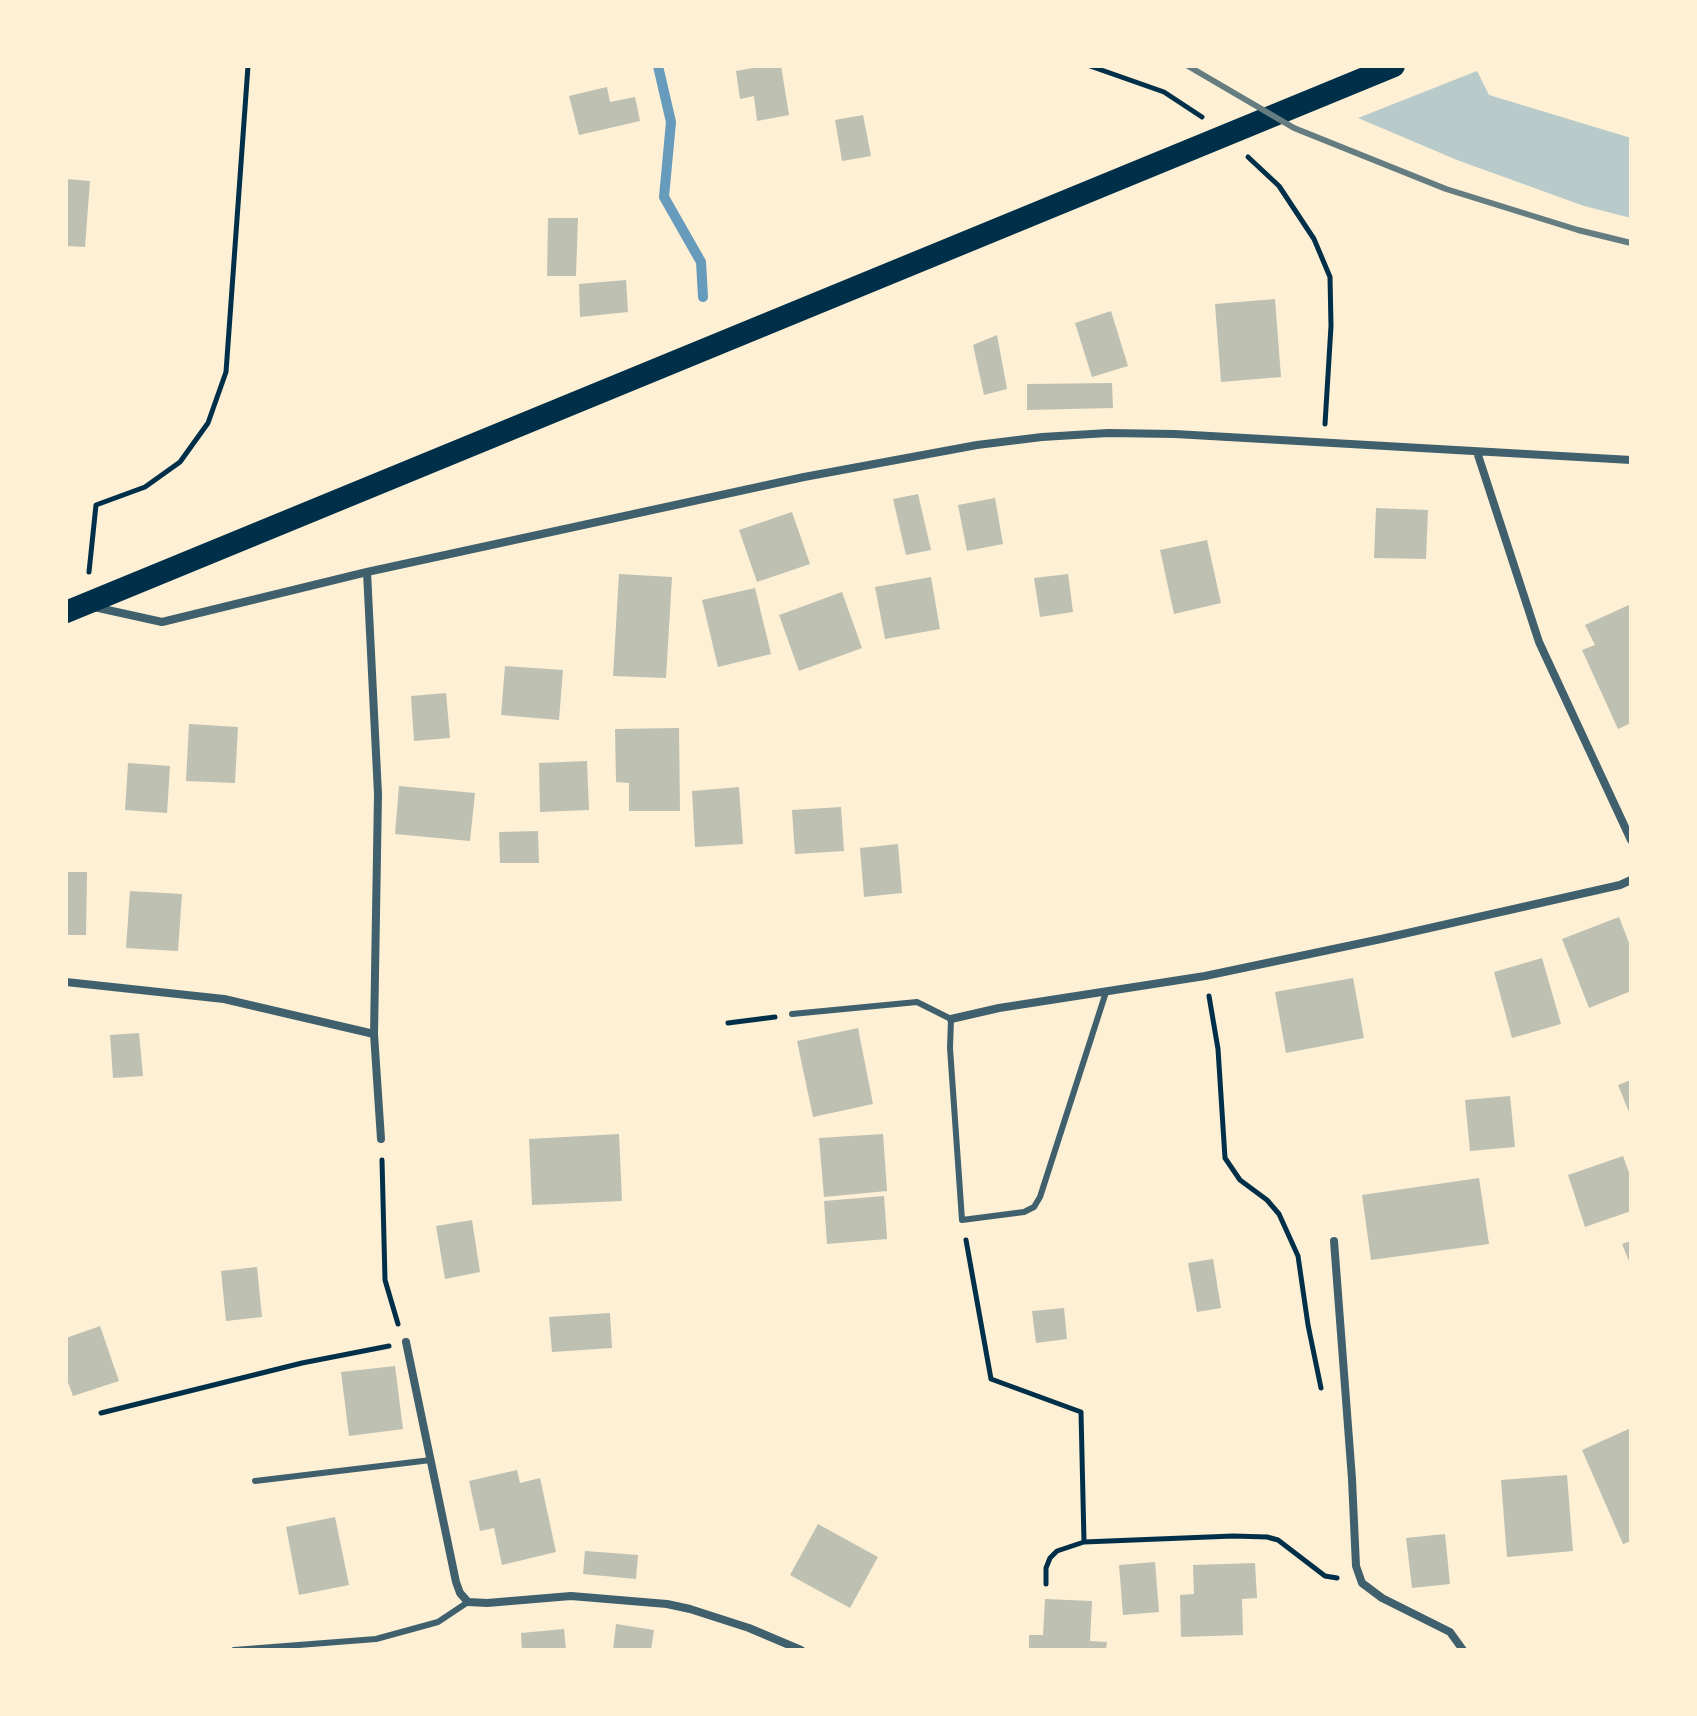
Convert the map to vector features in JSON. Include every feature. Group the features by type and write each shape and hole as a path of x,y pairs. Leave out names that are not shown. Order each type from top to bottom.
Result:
{"highway":[{"path":"76,609 1394,66"}],"street":[{"path":"76,609 162,622 367,572 804,477 1003,442 1108,433 1631,460"},
{"path":"1477,452 1539,642 1631,840"},
{"path":"367,572 378,794 374,1034 381,1139"},
{"path":"951,1019 999,1008 1205,976 1381,939 1631,880"},
{"path":"66,982 224,999 374,1034"},
{"path":"1334,1241 1352,1479 1354,1550 1359,1575 1362,1583 1382,1598 1450,1632 1463,1650"},
{"path":"406,1342 456,1582 468,1602 571,1596 667,1604 749,1628 801,1650"}],"lane":[{"path":"792,1014 917,1002 951,1019 950,1048 962,1220 1024,1212 1034,1207 1040,1197 1106,992"},
{"path":"255,1481 431,1460"},
{"path":"234,1650 376,1639 438,1622 468,1602"}],"path":[{"path":"76,609 96,505 145,487 180,462 208,423 226,372 248,66"},
{"path":"1090,66 1164,92 1203,117"},
{"path":"1247,156 1279,186 1314,239 1330,277 1331,326 1323,443"},
{"path":"1205,976 1218,1049 1225,1158 1240,1180 1267,1200 1279,1214 1298,1256 1323,1399"},
{"path":"728,1023 792,1014"},
{"path":"101,1413 302,1363 406,1342 392,1312 385,1280 381,1139"},
{"path":"962,1220 991,1379 1081,1412 1084,1542"},
{"path":"1046,1584 1046,1568 1050,1558 1057,1551 1084,1542 1267,1537 1278,1540 1325,1576 1359,1575"}],"shaded area":[{"path":"1477,71 1489,95 1631,138 1631,218 1584,206 1457,160 1358,118"}],"building":[{"path":"753,66 781,66 789,115 757,121 754,96 740,99 736,71"},
{"path":"607,87 610,102 635,97 640,121 579,135 569,96"},
{"path":"863,115 871,156 842,161 835,120"},
{"path":"66,179 90,181 85,247 66,246"},
{"path":"548,218 578,218 576,276 547,276"},
{"path":"626,280 628,312 580,317 579,284"},
{"path":"1275,299 1281,377 1221,382 1215,304"},
{"path":"1111,311 1128,366 1092,377 1075,323"},
{"path":"997,335 1007,389 984,395 973,345"},
{"path":"1112,383 1113,408 1027,410 1027,384"},
{"path":"918,494 931,550 906,555 893,499"},
{"path":"995,498 1003,544 967,551 958,505"},
{"path":"1376,508 1428,510 1426,559 1374,558"},
{"path":"792,512 810,564 757,582 739,530"},
{"path":"1207,540 1221,603 1174,614 1160,550"},
{"path":"619,574 672,577 666,678 613,676"},
{"path":"1068,574 1073,612 1040,617 1034,578"},
{"path":"931,577 940,629 885,639 875,587"},
{"path":"755,588 771,654 718,667 702,600"},
{"path":"842,592 862,648 799,671 779,615"},
{"path":"1631,604 1631,723 1618,729 1582,650 1595,645 1585,625"},
{"path":"505,666 563,670 559,720 501,715"},
{"path":"446,693 450,738 414,741 411,696"},
{"path":"189,724 238,727 235,783 186,781"},
{"path":"679,728 680,811 629,811 629,783 616,782 615,729"},
{"path":"587,761 589,810 540,812 539,763"},
{"path":"128,763 170,766 167,813 125,810"},
{"path":"399,786 475,793 470,841 395,834"},
{"path":"739,787 743,844 695,847 692,791"},
{"path":"841,807 844,851 795,854 792,810"},
{"path":"538,831 539,863 500,863 499,832"},
{"path":"898,844 902,893 864,897 860,848"},
{"path":"66,872 87,872 86,935 66,935"},
{"path":"130,891 182,894 178,951 126,948"},
{"path":"1619,917 1631,948 1631,991 1589,1008 1562,939"},
{"path":"1542,958 1561,1024 1512,1038 1494,972"},
{"path":"1353,978 1364,1038 1286,1053 1275,992"},
{"path":"858,1028 873,1104 813,1117 797,1041"},
{"path":"139,1033 143,1076 113,1078 110,1035"},
{"path":"1631,1080 1631,1117 1618,1085"},
{"path":"1510,1096 1515,1147 1470,1151 1465,1100"},
{"path":"619,1134 622,1201 532,1205 529,1139"},
{"path":"883,1134 887,1191 824,1197 819,1138"},
{"path":"1623,1156 1631,1178 1631,1211 1585,1227 1568,1175"},
{"path":"1479,1178 1489,1244 1371,1260 1362,1195"},
{"path":"884,1196 887,1239 827,1244 824,1201"},
{"path":"472,1220 480,1272 445,1279 436,1226"},
{"path":"1631,1241 1631,1266 1622,1244"},
{"path":"1213,1259 1221,1308 1197,1312 1188,1263"},
{"path":"257,1267 262,1317 226,1321 221,1271"},
{"path":"1064,1308 1067,1339 1036,1343 1032,1311"},
{"path":"610,1313 612,1348 552,1352 549,1317"},
{"path":"100,1326 119,1381 73,1396 66,1377 66,1338"},
{"path":"395,1366 403,1429 349,1436 341,1372"},
{"path":"1631,1428 1631,1541 1623,1544 1582,1450"},
{"path":"517,1470 520,1483 540,1478 556,1552 502,1565 494,1528 480,1531 469,1481"},
{"path":"1567,1475 1573,1551 1507,1557 1501,1480"},
{"path":"335,1517 349,1585 299,1595 286,1527"},
{"path":"818,1524 878,1557 850,1608 790,1575"},
{"path":"1445,1534 1450,1584 1412,1588 1406,1538"},
{"path":"585,1551 638,1555 636,1579 583,1574"},
{"path":"1155,1562 1159,1612 1123,1615 1119,1565"},
{"path":"1255,1563 1257,1598 1242,1599 1243,1635 1181,1637 1180,1595 1194,1594 1193,1565"},
{"path":"1045,1599 1092,1601 1090,1641 1107,1642 1106,1650 1029,1650 1029,1635 1043,1635"},
{"path":"616,1624 654,1630 651,1650 613,1650"},
{"path":"564,1629 566,1650 522,1650 521,1633"}],"waterway":[{"path":"658,66 671,122 664,197 701,262 703,297"}],"railway":[{"path":"1188,66 1294,128 1446,189 1631,243"}]}
